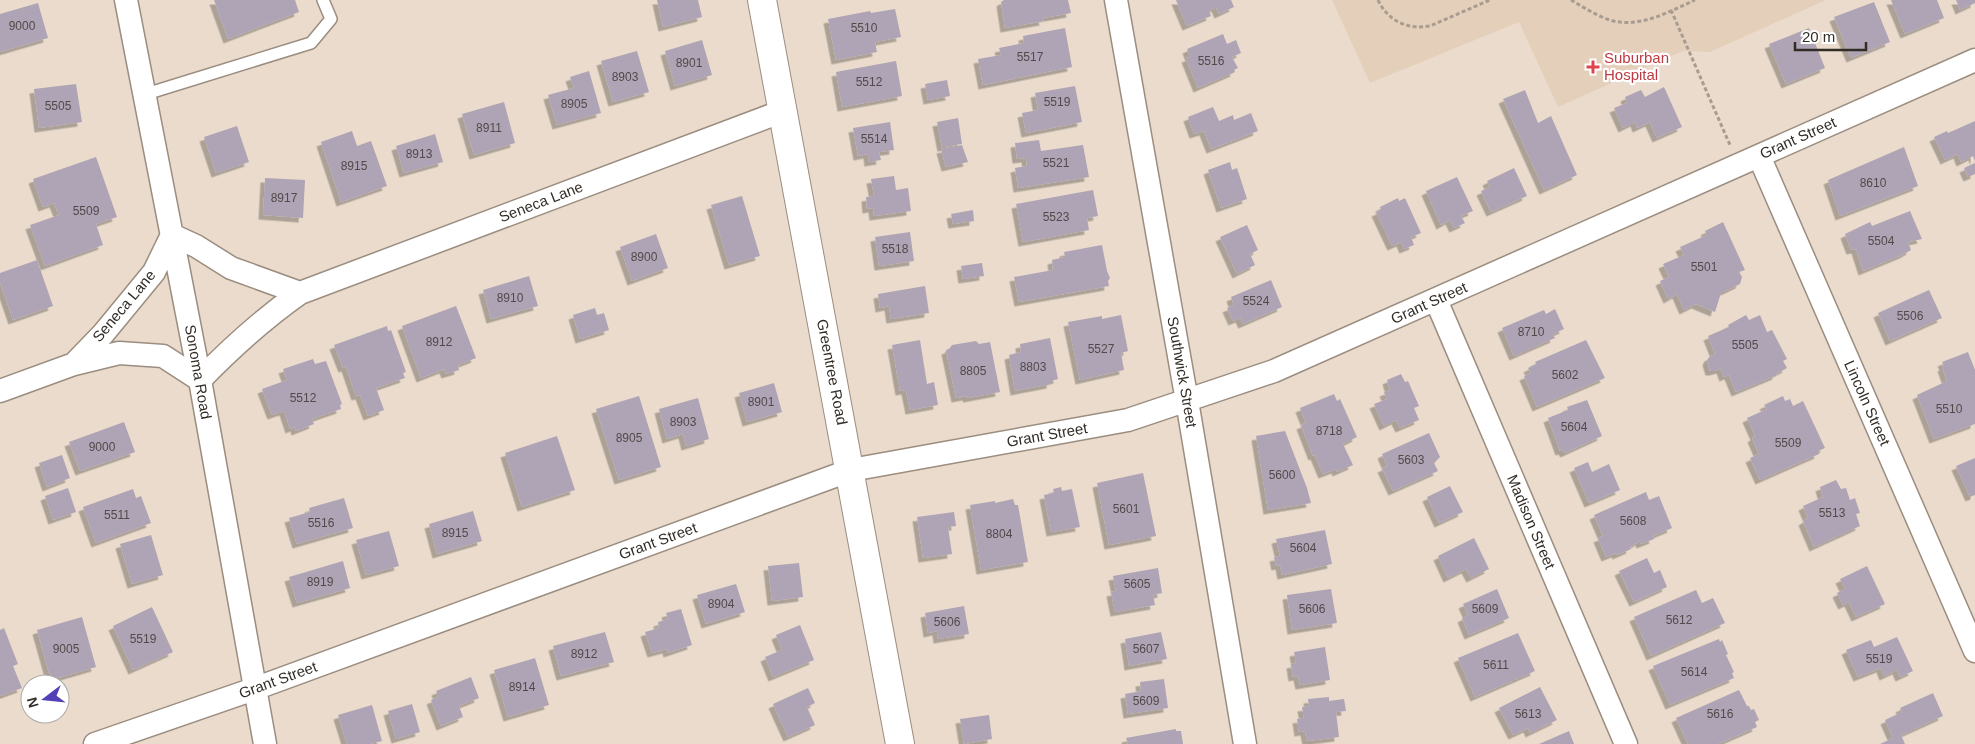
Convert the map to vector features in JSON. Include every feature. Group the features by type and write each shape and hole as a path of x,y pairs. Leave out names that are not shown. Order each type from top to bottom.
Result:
{"street":[{"name":"Sonoma Road","path":"126,0 146,94 200,380 265,744"},
{"name":"Greentree Road","path":"762,0 851,470 900,744"},
{"name":"Southwick Street","path":"1116,0 1188,401 1246,744"},
{"name":"Grant Street","path":"95,744 254,689 851,470 1128,420 1274,371 1975,60"},
{"name":"Seneca Lane","path":"0,390 74,364 119,353 163,356 200,380 249,332 300,293 783,111"},
{"name":"Lincoln Street","path":"1759,156 1975,651"},
{"name":"Seneca Lane","path":"74,364 103,334 154,272 172,235"},
{"path":"172,235 196,246 231,268 300,293"},
{"name":"Madison Street","path":"1436,300 1626,744"}],"lane":[{"path":"146,94 311,43 331,19 323,0"}],"path":[{"path":"1378,0 1388,16 1397,22 1421,28 1430,26 1490,0"},
{"path":"1571,0 1602,17 1622,22 1650,20 1695,0"},
{"path":"1671,10 1730,146 1730,156 1735,166"}],"shaded area":[{"name":"Suburban Hospital","path":"1332,0 1826,0 1710,52 1683,51 1558,107 1519,22 1370,83"}],"building":[{"path":"214,0 295,0 299,12 228,39"},
{"path":"657,0 698,0 702,17 663,27"},
{"path":"1004,0 1068,0 1071,13 1043,18 1044,21 1005,28 1001,2"},
{"path":"1176,0 1231,0 1234,7 1219,14 1216,7 1209,11 1211,16 1187,26"},
{"path":"1891,0 1937,0 1944,18 1905,34"},
{"path":"1956,0 1975,0 1975,3 1960,10"},
{"path":"1874,2 1890,42 1851,58 1834,17"},
{"path":"38,3 48,38 0,52 0,14"},
{"path":"895,9 901,37 875,42 877,52 836,60 828,19 870,11 871,13"},
{"path":"1065,28 1072,67 983,85 978,59 1001,55 999,48 1024,43 1023,36"},
{"path":"1809,28 1825,68 1786,84 1769,44"},
{"path":"1223,34 1227,44 1236,40 1241,53 1232,57 1238,68 1234,70 1235,72 1198,88 1186,58 1190,57 1187,49"},
{"path":"702,40 712,75 675,86 665,51"},
{"path":"637,51 649,92 613,102 601,61"},
{"path":"896,61 902,96 842,107 836,72"},
{"path":"589,71 601,113 557,125 548,95 574,88 570,77"},
{"path":"947,80 950,96 928,100 925,84"},
{"path":"76,84 82,122 39,128 34,89"},
{"path":"1075,86 1082,122 1026,133 1022,113 1038,110 1035,93"},
{"path":"1664,87 1682,127 1657,138 1650,122 1637,128 1635,122 1623,128 1614,108 1627,103 1625,97 1641,90 1645,97"},
{"path":"1525,90 1538,123 1551,116 1577,175 1544,190 1503,99"},
{"path":"504,102 515,143 474,155 462,114"},
{"path":"1213,107 1219,121 1233,115 1234,120 1251,113 1258,131 1211,149 1204,131 1194,134 1188,117"},
{"path":"958,118 962,144 942,147 937,122"},
{"path":"1975,121 1975,161 1973,156 1961,162 1958,154 1945,160 1934,137"},
{"path":"890,122 894,150 879,152 881,160 869,162 868,154 858,156 853,128"},
{"path":"237,126 249,162 216,173 204,137"},
{"path":"352,131 357,146 371,141 387,186 341,202 321,142"},
{"path":"435,134 443,162 404,173 396,146"},
{"path":"1039,140 1041,151 1083,145 1089,177 1018,188 1015,168 1027,166 1026,158 1017,159 1015,143"},
{"path":"962,145 968,162 946,167 941,149"},
{"path":"1904,147 1918,186 1840,216 1828,180"},
{"path":"96,157 117,217 96,224 103,245 45,266 30,225 59,215 54,203 43,207 33,179"},
{"path":"1230,162 1232,170 1237,168 1247,199 1221,208 1208,170"},
{"path":"1975,163 1975,174 1968,177 1964,168"},
{"path":"1514,168 1527,196 1491,212 1481,191 1490,187 1487,181"},
{"path":"894,176 896,190 908,188 911,211 874,216 873,208 867,209 866,197 874,196 871,179"},
{"path":"1457,177 1473,211 1461,216 1465,223 1454,228 1450,220 1441,225 1426,191"},
{"path":"265,178 305,180 303,218 263,215"},
{"path":"1093,190 1098,216 1087,218 1089,230 1023,242 1016,204"},
{"path":"742,196 760,256 729,265 711,205"},
{"path":"1398,198 1399,201 1405,198 1421,233 1411,237 1414,245 1404,249 1401,242 1392,246 1376,212 1381,210 1380,207"},
{"path":"973,210 974,221 953,224 951,214"},
{"path":"1910,211 1922,239 1908,242 1911,250 1904,254 1863,271 1856,249 1851,250 1845,234 1870,222 1872,226"},
{"path":"1723,222 1745,270 1739,272 1742,277 1740,284 1721,293 1715,312 1696,304 1684,310 1677,294 1668,299 1660,281 1669,277 1663,264 1684,255 1680,247 1707,235 1705,231"},
{"path":"1247,225 1258,250 1250,254 1255,265 1237,274 1220,237"},
{"path":"910,232 914,261 879,266 875,237"},
{"path":"656,234 668,268 632,281 620,247"},
{"path":"1102,245 1110,278 1108,281 1109,286 1019,302 1014,277 1053,270 1052,260 1065,257 1064,252"},
{"path":"37,260 53,306 13,320 0,282 0,273"},
{"path":"982,263 984,276 963,279 961,266"},
{"path":"529,276 538,306 491,319 483,290"},
{"path":"1271,280 1282,307 1243,324 1240,318 1233,321 1227,308 1234,305 1231,297"},
{"path":"925,286 929,313 891,319 889,306 880,308 878,294"},
{"path":"1929,290 1942,318 1890,341 1878,313"},
{"path":"456,306 476,358 458,365 459,370 446,374 444,369 421,378 402,326"},
{"path":"595,308 597,315 604,313 609,330 580,339 573,315"},
{"path":"1555,309 1564,329 1553,334 1555,338 1514,356 1502,328 1544,310 1546,314"},
{"path":"1121,315 1128,351 1121,353 1124,370 1080,380 1068,322"},
{"path":"1746,315 1749,320 1760,315 1767,332 1772,330 1787,359 1783,361 1787,368 1777,375 1736,392 1729,375 1724,377 1721,369 1710,371 1707,361 1709,357 1715,354 1708,336 1729,327 1728,325"},
{"path":"387,326 388,331 391,330 406,372 403,373 405,378 376,388 384,410 368,416 360,395 356,396 346,367 343,368 334,345"},
{"path":"1050,338 1058,379 1051,381 1051,384 1015,391 1009,355 1021,352 1020,344"},
{"path":"920,340 927,384 934,382 938,405 910,410 906,390 900,391 892,345"},
{"path":"1586,340 1605,378 1537,407 1524,376 1531,373 1528,368 1536,364 1535,362"},
{"path":"976,341 979,344 990,342 1000,392 968,398 967,396 956,398 946,350 952,345"},
{"path":"1968,352 1975,370 1975,424 1934,439 1917,395 1947,381 1942,362"},
{"path":"313,359 315,364 326,361 342,404 340,405 341,409 312,419 314,424 296,431 295,427 290,429 284,411 272,415 262,389 287,380 283,369"},
{"path":"1401,374 1405,382 1408,381 1419,406 1414,408 1419,420 1400,428 1396,420 1384,426 1374,404 1387,399 1384,392 1390,390 1387,380"},
{"path":"774,383 782,412 747,422 739,393"},
{"path":"1334,394 1337,401 1340,399 1357,437 1343,444 1353,465 1337,472 1336,469 1323,474 1315,455 1313,456 1301,425 1306,423 1300,408"},
{"path":"639,396 661,467 619,480 596,409"},
{"path":"1783,396 1785,401 1790,399 1793,406 1803,401 1825,448 1818,451 1819,454 1760,480 1750,458 1759,454 1752,438 1755,436 1747,418 1767,409 1764,405"},
{"path":"698,398 709,439 686,446 683,434 667,439 659,409"},
{"path":"1587,400 1602,436 1565,453 1563,450 1560,451 1548,418 1568,410 1567,407"},
{"path":"124,422 135,452 80,471 69,442"},
{"path":"1285,431 1311,503 1268,510 1256,436"},
{"path":"1429,433 1440,457 1434,463 1438,471 1393,491 1382,468 1387,466 1382,454"},
{"path":"557,436 575,490 522,507 505,453"},
{"path":"62,455 70,478 47,487 39,463"},
{"path":"1975,458 1975,495 1970,497 1956,466"},
{"path":"1588,462 1592,472 1609,464 1620,490 1589,503 1574,468"},
{"path":"1143,473 1156,536 1109,545 1097,483"},
{"path":"1836,480 1841,489 1846,488 1850,500 1855,498 1860,513 1856,514 1860,526 1814,547 1803,521 1808,518 1803,506 1823,497 1820,487"},
{"path":"1450,486 1463,512 1439,523 1427,497"},
{"path":"1061,487 1062,491 1072,489 1080,527 1051,532 1044,495 1054,493 1053,489"},
{"path":"68,488 76,512 53,520 45,496"},
{"path":"133,489 136,498 141,496 151,523 96,543 83,507"},
{"path":"1646,492 1649,500 1659,496 1672,528 1653,536 1654,539 1641,544 1640,541 1630,547 1631,549 1606,557 1598,538 1603,536 1594,515"},
{"path":"344,498 353,528 297,544 289,518 310,512 309,508"},
{"path":"1013,499 1015,505 1018,505 1028,562 981,570 970,505"},
{"path":"473,511 482,541 437,554 429,524"},
{"path":"954,512 956,526 948,527 952,554 923,558 917,517"},
{"path":"1325,530 1332,564 1282,575 1280,565 1276,566 1274,557 1280,556 1276,539"},
{"path":"389,531 399,566 366,575 356,540"},
{"path":"151,535 163,575 132,584 120,544"},
{"path":"1474,538 1489,569 1471,578 1466,569 1448,578 1438,556"},
{"path":"1647,558 1654,573 1660,570 1667,587 1634,602 1619,571"},
{"path":"343,561 350,588 297,603 289,577"},
{"path":"799,563 803,597 772,601 768,566"},
{"path":"1867,566 1885,604 1856,617 1849,602 1843,605 1837,593 1845,589 1840,579"},
{"path":"1158,568 1162,593 1153,595 1155,605 1115,612 1111,592 1116,591 1113,576"},
{"path":"736,584 745,612 706,624 697,595"},
{"path":"1331,589 1337,623 1292,630 1287,595"},
{"path":"1497,589 1509,618 1469,635 1462,618 1468,615 1463,604"},
{"path":"1696,590 1702,603 1713,598 1725,623 1651,656 1634,617"},
{"path":"964,606 969,634 938,639 937,631 928,633 925,613"},
{"path":"152,607 173,652 133,670 113,626"},
{"path":"681,609 692,645 668,653 667,649 652,653 645,632 659,628 658,622 668,619 666,613"},
{"path":"82,617 96,667 70,675 49,674 37,630"},
{"path":"800,625 814,660 773,677 765,657 782,650 776,635"},
{"path":"4,628 18,664 13,666 20,683 20,689 0,696 0,630"},
{"path":"605,632 614,662 561,676 553,646"},
{"path":"1161,632 1167,659 1129,666 1125,639"},
{"path":"1518,633 1535,671 1475,697 1458,658"},
{"path":"1897,637 1913,671 1900,677 1897,670 1884,676 1881,668 1858,677 1846,650 1871,640 1874,647"},
{"path":"1719,639 1720,642 1722,640 1728,654 1726,655 1734,672 1732,673 1734,678 1670,705 1653,666"},
{"path":"1325,647 1330,680 1300,685 1298,676 1293,677 1291,664 1296,663 1294,652"},
{"path":"535,658 549,705 508,717 494,670"},
{"path":"471,677 479,698 459,706 463,717 441,726 431,700 438,697 436,691"},
{"path":"1164,679 1168,708 1128,714 1125,694 1141,691 1140,682"},
{"path":"1540,687 1557,720 1530,733 1528,728 1513,735 1499,708"},
{"path":"808,688 815,703 807,707 815,725 788,737 773,704"},
{"path":"1739,690 1747,706 1751,710 1754,709 1759,720 1755,722 1757,727 1718,744 1688,744 1676,718"},
{"path":"1933,693 1943,716 1901,735 1905,744 1880,744 1893,738 1885,720 1902,712 1900,708"},
{"path":"1329,697 1329,701 1344,699 1346,711 1336,712 1339,737 1307,741 1305,731 1299,732 1297,719 1304,718 1302,707 1309,706 1308,699"},
{"path":"412,704 420,732 396,739 388,711"},
{"path":"372,705 382,741 370,744 347,744 338,715"},
{"path":"989,715 992,739 964,744 960,719"},
{"path":"1176,729 1176,731 1181,731 1183,744 1128,744 1126,738"},
{"path":"1569,731 1574,744 1539,744"}],"place":[{"name":"Suburban Hospital","path":"1593,67"}]}
